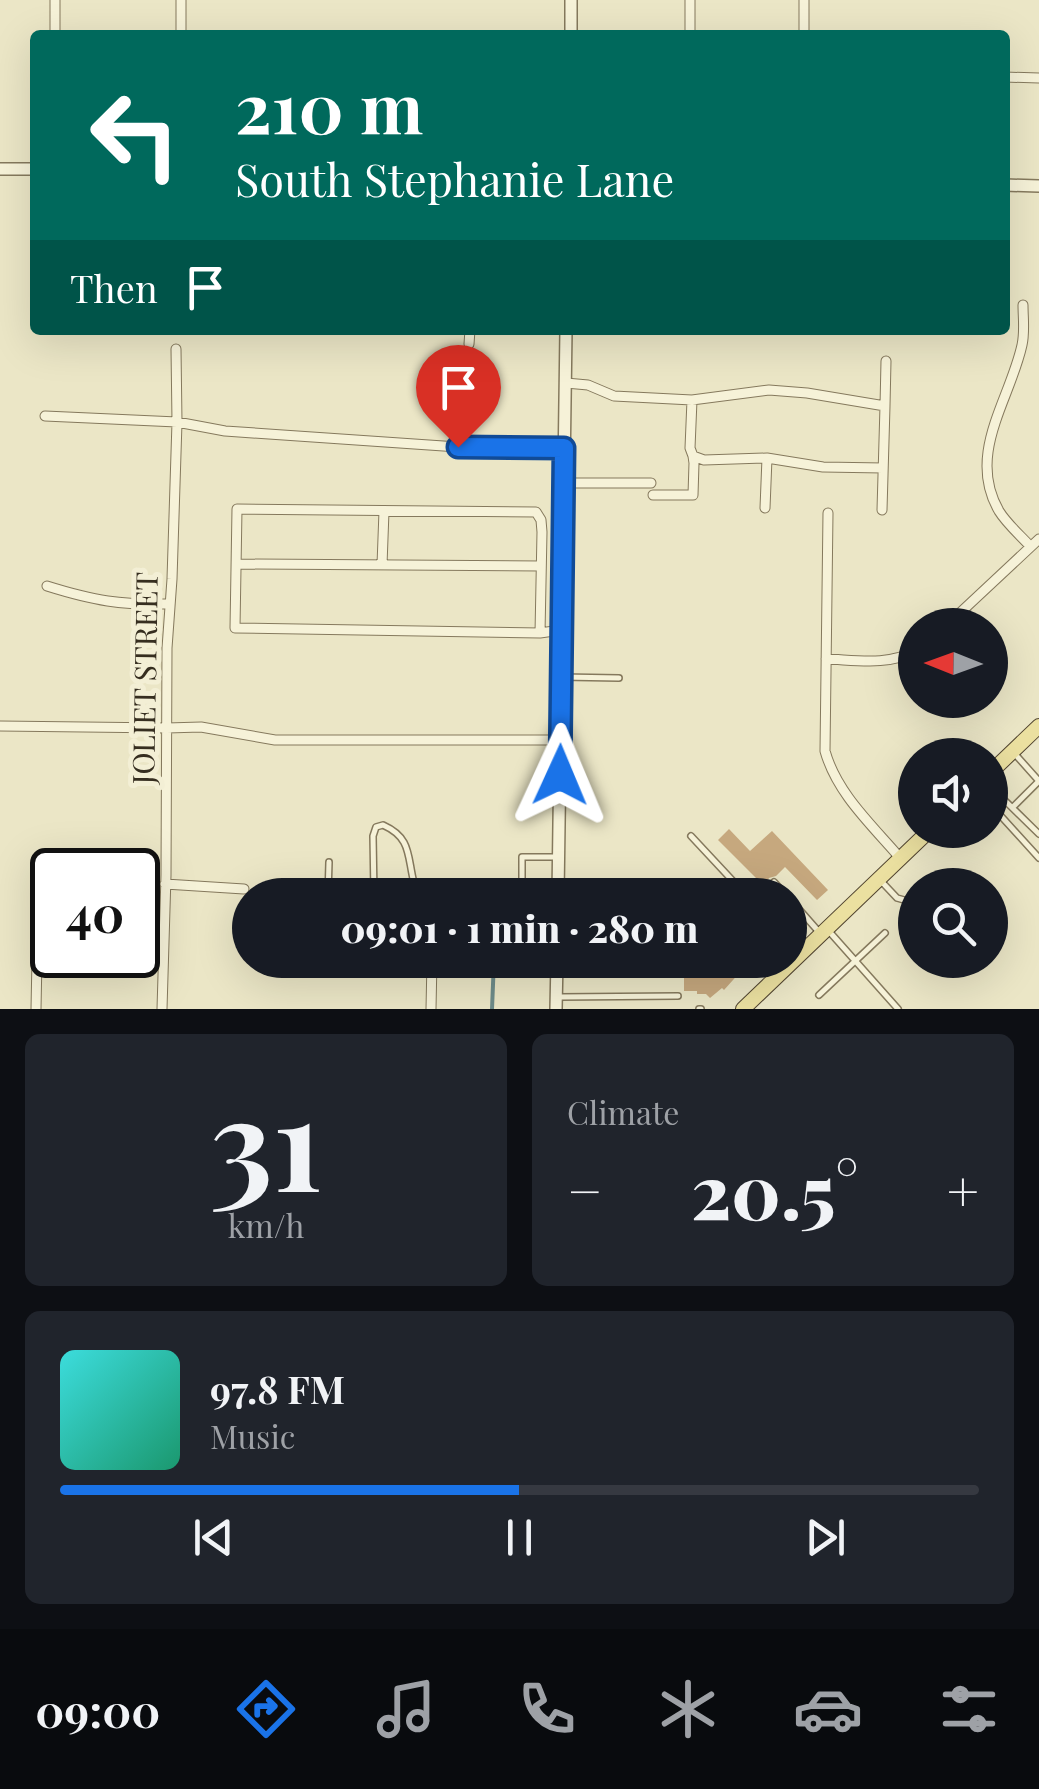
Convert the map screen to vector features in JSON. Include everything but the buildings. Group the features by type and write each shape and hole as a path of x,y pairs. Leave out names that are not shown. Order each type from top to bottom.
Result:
{"main road":[{"path":"1008,755 1039,726"},
{"path":"807,942 824,932 911,848"},
{"path":"743,1009 770,978"}],"street":[{"path":"54,0 54,30"},
{"path":"181,0 181,30"},
{"path":"571,0 571,30"},
{"path":"690,0 690,30"},
{"path":"804,0 804,30"},
{"path":"1010,77 1039,78"},
{"path":"0,169 30,169"},
{"path":"1010,185 1039,186"},
{"path":"1022,305 1022,347 989,439 986,470 998,508 1030,546"},
{"path":"470,335 470,344"},
{"path":"558,878 566,335"},
{"name":"JOLIET STREET","path":"162,1009 166,648 177,422 176,349"},
{"path":"882,510 886,360"},
{"path":"566,383 588,385 614,396 692,400 770,390 885,406"},
{"path":"653,495 693,495 692,400"},
{"path":"45,416 177,422 225,431 458,447 564,448"},
{"path":"692,456 704,460 768,458 823,467 882,468"},
{"path":"765,508 768,458"},
{"path":"563,484 650,483"},
{"path":"540,633 541,520 536,512 237,510 235,628 540,633 560,630"},
{"path":"382,565 384,511"},
{"path":"828,513 824,733 830,766 840,787 900,859"},
{"path":"965,608 1039,538"},
{"path":"236,564 541,566"},
{"path":"47,586 97,601 169,604"},
{"path":"826,659 898,659"},
{"path":"0,726 201,727 275,740 560,740"},
{"path":"166,884 232,888"},
{"path":"36,1009 37,978"},
{"path":"430,1009 431,978"},
{"path":"556,1003 557,978"}],"lane":[{"path":"560,677 619,678"},
{"path":"1012,751 1039,781 1012,807"},
{"path":"1008,803 1039,834"},
{"path":"1008,824 1039,858"},
{"path":"374,878 373,836 376,827 383,825 396,830 404,840 413,878"},
{"path":"691,836 730,878"},
{"path":"522,878 522,857 558,857"},
{"path":"328,862 328,878"},
{"path":"879,879 898,898"},
{"path":"807,915 855,960 898,1009"},
{"path":"819,996 885,933"},
{"path":"556,1003 678,996"}],"waterway":[{"path":"492,1009 493,978"}],"route":[{"path":"458,447 564,448 560,775"}]}
